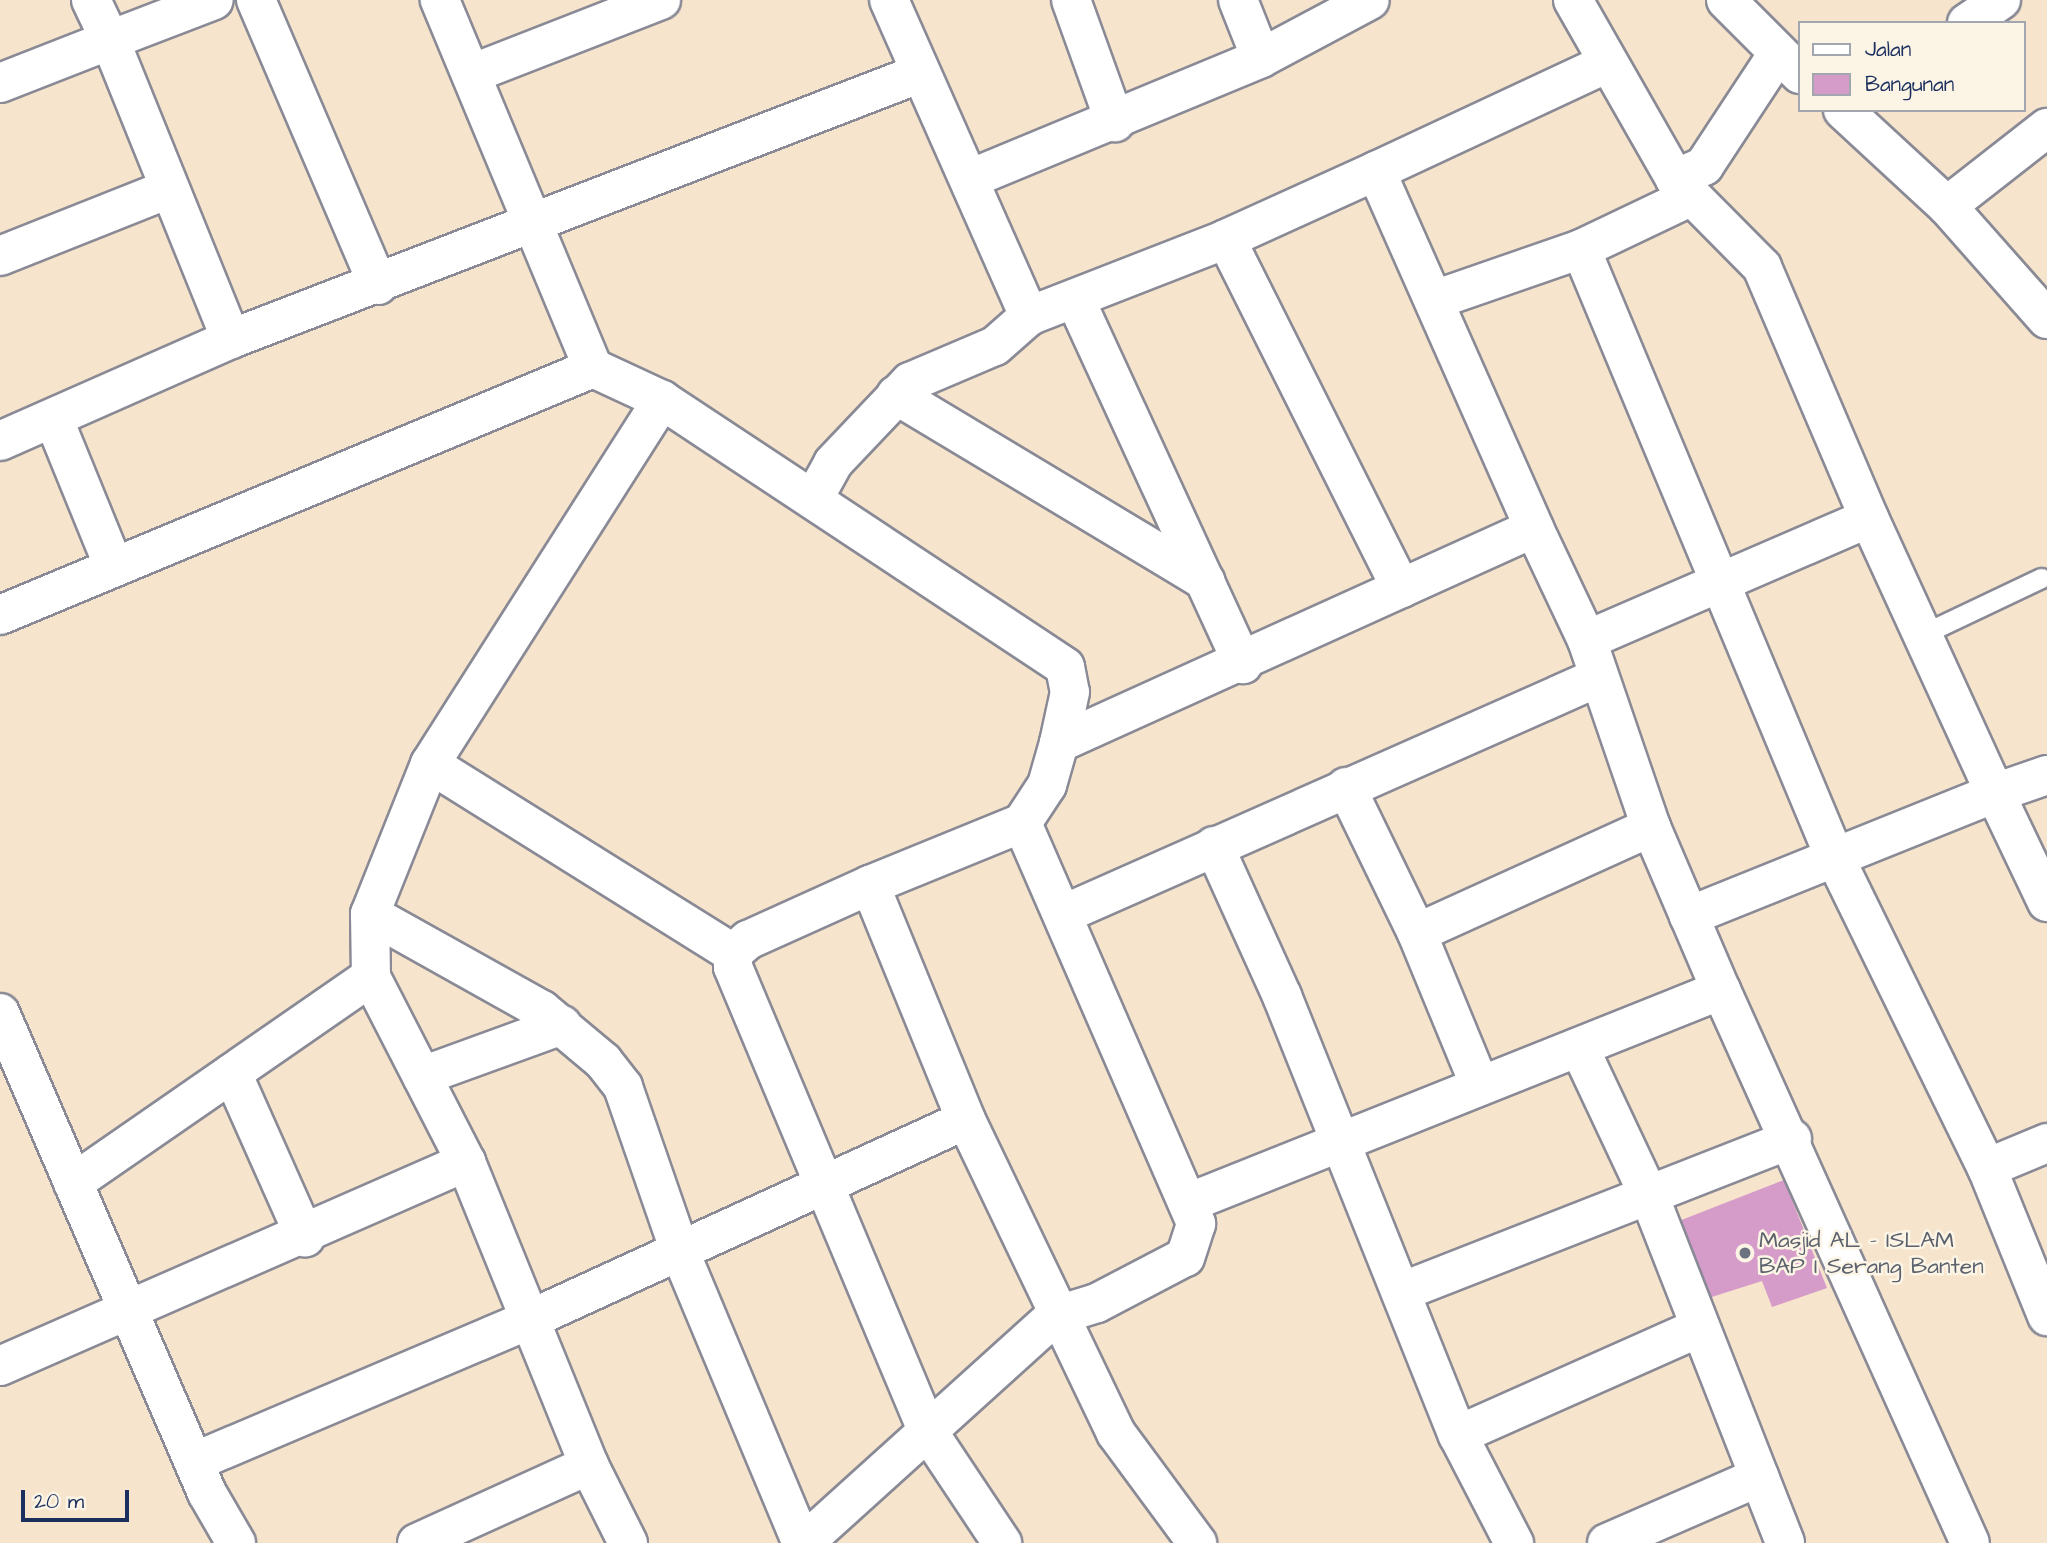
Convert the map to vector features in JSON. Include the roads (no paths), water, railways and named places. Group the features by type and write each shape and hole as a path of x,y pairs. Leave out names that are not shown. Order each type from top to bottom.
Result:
{"street":[{"path":"92,0 231,339"},
{"path":"0,83 214,0"},
{"path":"256,0 378,285"},
{"path":"440,0 593,368 662,400 815,496 1056,655 1071,681 1059,743 1047,785 1022,823 870,885 748,940 733,953 733,967 829,1182 927,1430 1002,1543"},
{"path":"471,74 661,0"},
{"path":"889,0 918,74 972,178 1029,316"},
{"path":"1072,0 1115,122"},
{"path":"1238,0 1261,58"},
{"path":"972,178 1115,122 1261,58 1370,0"},
{"path":"1573,0 1605,64 1682,188 1762,267 1921,635 2047,902"},
{"path":"1437,299 1581,249 1682,188 1788,65 1726,0"},
{"path":"1970,21 2001,0"},
{"path":"815,496 833,463 910,382 1012,336 1029,316 1226,239 1605,64"},
{"path":"0,441 54,420 231,339 378,285 532,222 918,74"},
{"path":"1845,112 1947,206 2047,319"},
{"path":"1947,206 2043,136"},
{"path":"1376,171 1437,299 1534,528 1587,640 1651,827 1721,990 1792,1139 1970,1543"},
{"path":"0,256 168,189"},
{"path":"1226,239 1401,589"},
{"path":"1581,249 1835,858 1987,1168 2047,1315"},
{"path":"1074,299 1244,664"},
{"path":"0,615 593,368"},
{"path":"896,395 1205,581"},
{"path":"628,1543 589,1465 533,1318 466,1162 371,976 370,914 430,764 662,400"},
{"path":"54,420 114,568"},
{"path":"1587,640 1869,518"},
{"path":"1059,743 1244,664 1534,528"},
{"path":"1066,914 1346,787 1599,677"},
{"path":"430,764 733,953"},
{"path":"1689,916 1995,793 2047,775"},
{"path":"1346,787 1417,933 1480,1086"},
{"path":"370,914 562,1025 623,1087 680,1251 803,1543 1055,1316 1097,1303 1185,1256 1196,1224 1066,914 1022,823"},
{"path":"1417,933 1651,827"},
{"path":"1214,846 1282,996 1458,1435 1514,1543"},
{"path":"870,885 966,1120 1055,1316 1116,1433 1196,1543"},
{"path":"74,1183 371,976"},
{"path":"1188,1203 1721,990"},
{"path":"0,1013 194,1462 236,1543"},
{"path":"422,1076 562,1025"},
{"path":"1579,1047 1650,1198 1698,1328 1785,1543"},
{"path":"232,1073 305,1237"},
{"path":"194,1462 533,1318 966,1120"},
{"path":"1401,1292 1650,1198 1792,1139"},
{"path":"1987,1168 2047,1143"},
{"path":"0,1366 305,1237 466,1162"},
{"path":"1458,1435 1698,1328"},
{"path":"418,1543 589,1465"},
{"path":"1607,1543 1759,1477"}],"lane":[{"path":"1921,635 2040,578"}],"place":[{"name":"Masjid AL - ISLAM BAP I Serang Banten","path":"1745,1253"}]}
